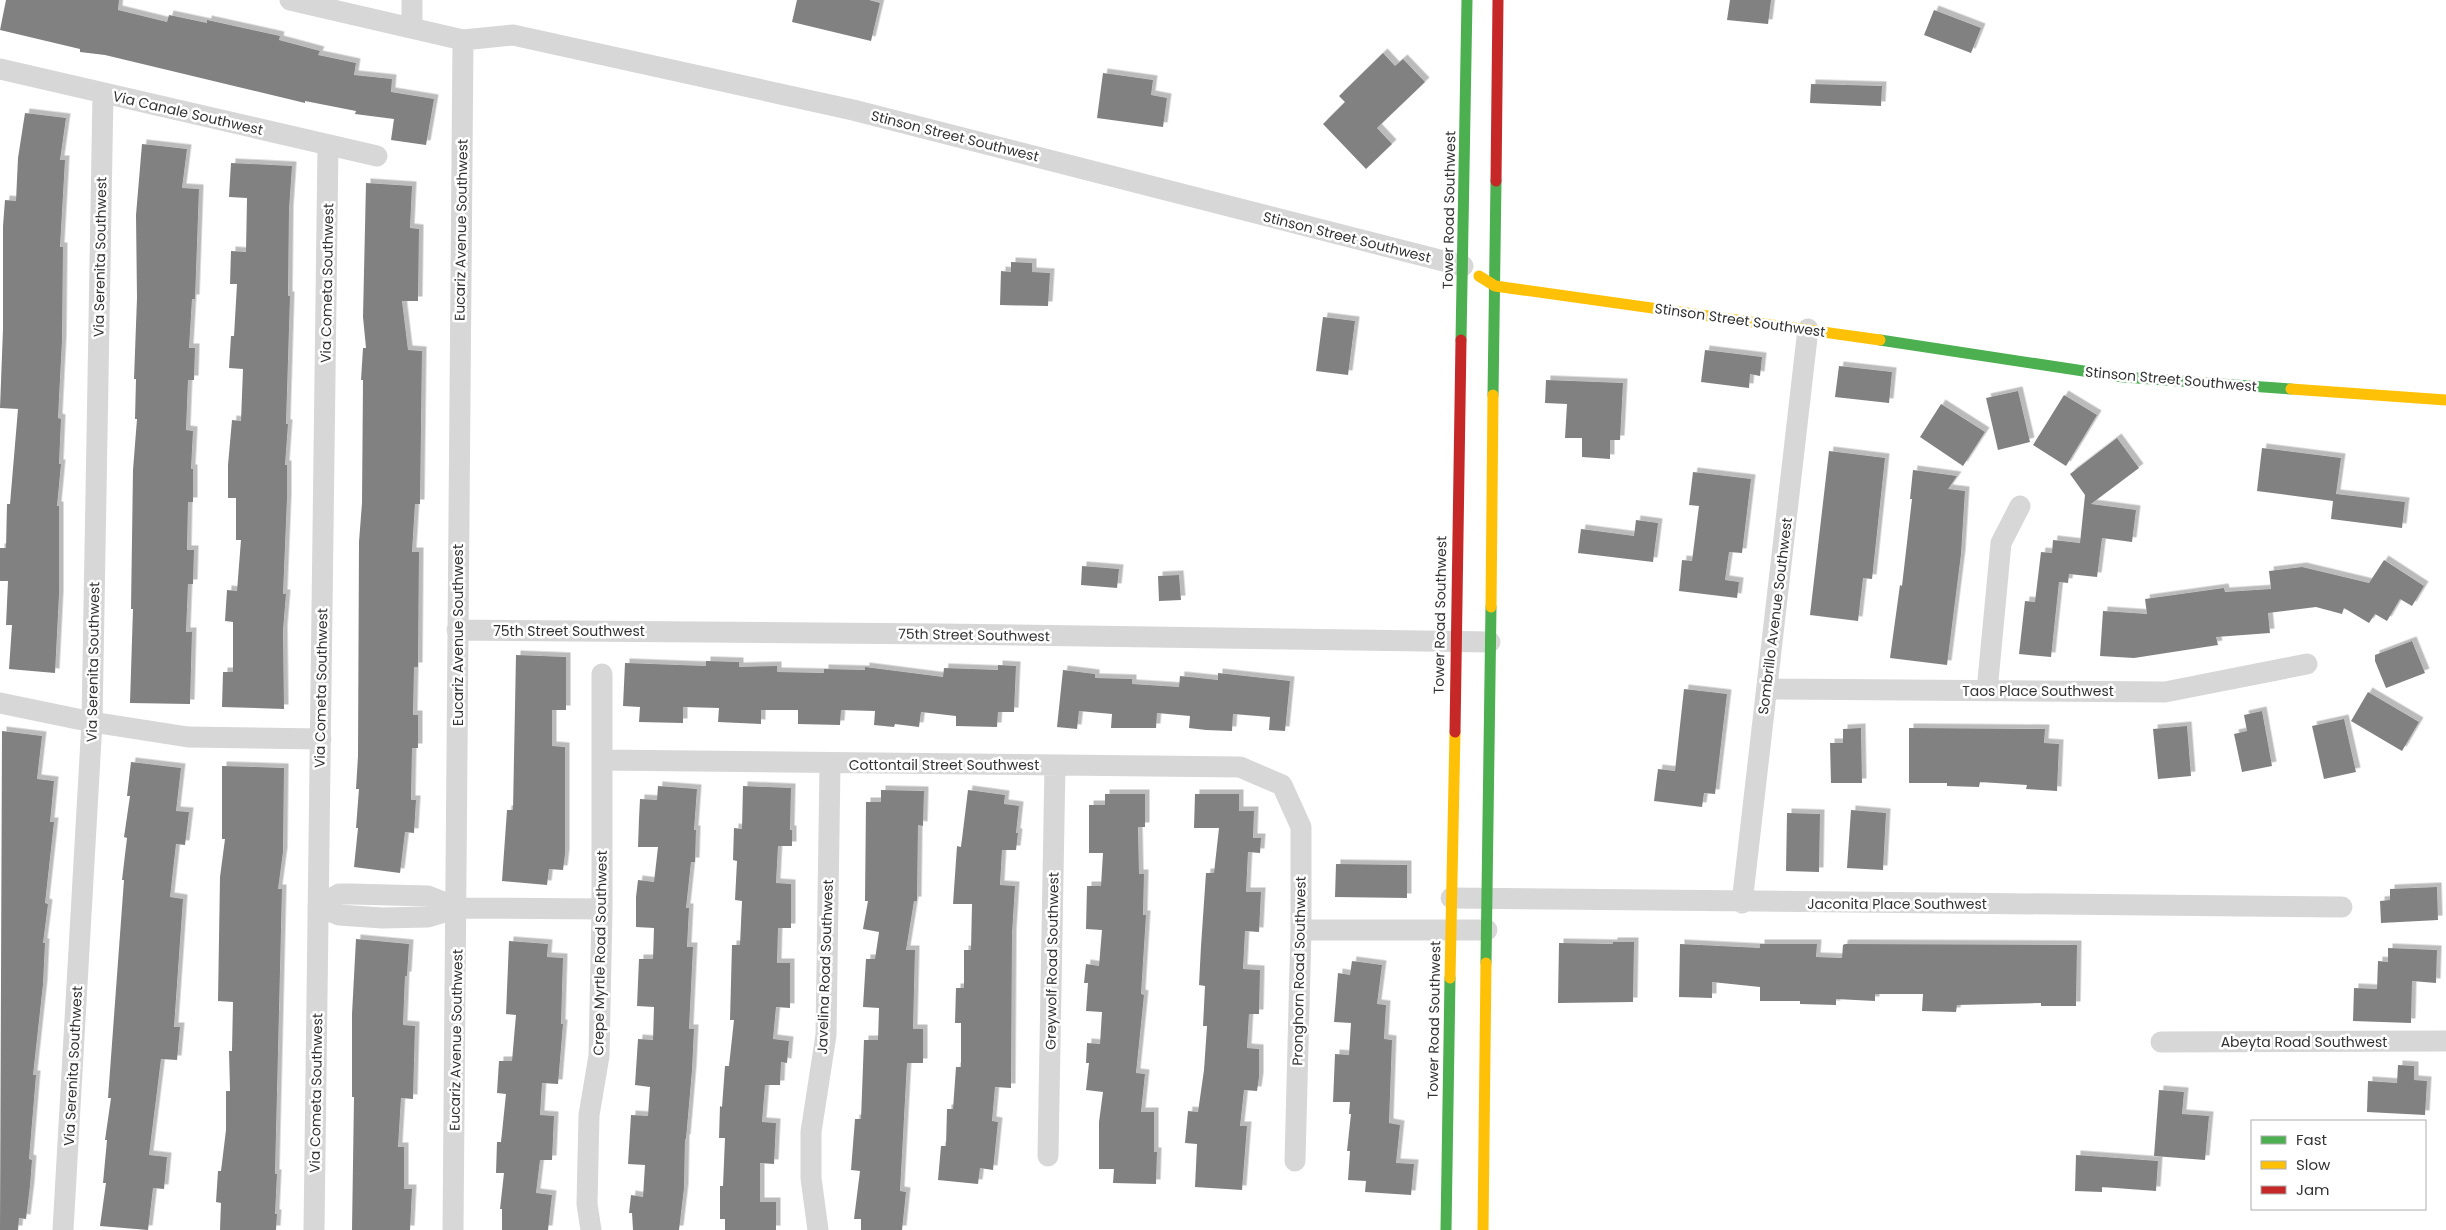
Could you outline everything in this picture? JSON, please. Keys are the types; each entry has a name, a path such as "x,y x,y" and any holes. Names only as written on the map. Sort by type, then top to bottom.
{"street":[{"name":"Stinson Street Southwest","path":"290,0 463,40 513,35 854,110 1463,266 1495,286 1808,329 2123,377 2446,400"},
{"path":"412,0 412,28"},
{"name":"Tower Road Southwest","path":"1446,1230 1467,0"},
{"path":"1483,1230 1498,0"},
{"name":"Eucariz Avenue Southwest","path":"454,1230 458,908 457,630 463,40"},
{"name":"Via Canale Southwest","path":"0,69 377,156"},
{"name":"Via Serenita Southwest","path":"63,1230 92,722 102,93"},
{"name":"Via Cometa Southwest","path":"314,1230 328,145"},
{"name":"Sombrillo Avenue Southwest","path":"1742,902 1808,329"},
{"path":"2446,389 2446,410"},
{"path":"1987,691 2001,543 2020,506"},
{"name":"75th Street Southwest","path":"457,630 1490,642"},
{"name":"Taos Place Southwest","path":"1767,689 2165,692 2307,664"},
{"name":"Crepe Myrtle Road Southwest","path":"591,1230 587,1204 589,1115 598,1056 602,908 602,674"},
{"path":"0,703 92,722 188,737 321,739"},
{"name":"Cottontail Street Southwest","path":"602,760 1240,767 1282,785"},
{"name":"Javelina Road Southwest","path":"818,1230 811,1178 811,1132 826,1035 830,764"},
{"name":"Greywolf Road Southwest","path":"1048,1156 1055,765"},
{"name":"Pronghorn Road Southwest","path":"1282,785 1301,827 1301,930 1295,1161"},
{"path":"318,906 339,894 351,894 428,896 458,908 602,908"},
{"name":"Jaconita Place Southwest","path":"1451,898 2342,907"},
{"path":"1301,930 1487,930"},
{"name":"Abeyta Road Southwest","path":"2161,1042 2446,1042"}],"building":[{"path":"6,0 119,0 118,10 167,22 169,15 207,23 207,20 280,36 279,40 320,51 318,55 356,63 354,75 392,79 391,92 434,99 426,145 391,140 394,119 355,114 356,111 305,101 305,103 105,55 80,52 80,49 0,30"},
{"path":"797,0 869,0 880,3 871,41 792,22"},
{"path":"1730,0 1771,0 1768,24 1727,20"},
{"path":"1934,10 1981,28 1971,53 1924,35"},
{"path":"1383,53 1395,66 1403,59 1425,82 1377,128 1392,144 1366,169 1323,124 1345,102 1339,96"},
{"path":"1103,73 1153,80 1151,95 1167,98 1163,127 1097,118"},
{"path":"1811,84 1882,86 1881,106 1810,103"},
{"path":"25,113 66,118 60,160 65,160 60,247 63,247 62,340 58,418 61,419 59,464 61,464 57,506 59,506 59,595 55,673 9,669 12,625 6,625 8,581 0,581 0,548 6,548 7,504 10,504 18,409 0,408 3,329 3,226 5,200 16,201 18,158"},
{"path":"142,144 187,149 182,188 199,189 195,299 192,299 189,348 195,348 194,380 188,380 186,430 193,431 191,469 193,469 193,502 188,502 187,550 194,550 193,584 188,584 186,632 192,632 190,704 130,703 133,609 131,609 133,470 137,419 135,419 136,379 134,379 137,298 136,215"},
{"path":"231,163 292,166 289,210 288,296 290,296 286,424 288,424 285,465 287,465 287,498 283,594 286,594 283,630 284,709 222,707 223,672 233,672 233,622 225,621 227,590 237,591 241,540 236,540 236,498 228,498 228,465 232,420 241,421 243,369 229,368 231,336 234,336 237,284 230,284 231,251 246,252 247,198 229,197"},
{"path":"366,183 412,186 410,228 419,229 418,301 402,301 408,350 422,351 420,504 415,504 412,552 419,552 418,667 414,667 413,715 418,715 418,748 412,748 411,800 416,800 414,833 405,832 400,873 354,867 359,789 356,789 358,756 359,542 362,503 363,380 361,380 363,348 366,348 363,317"},
{"path":"1011,262 1032,263 1032,272 1050,273 1048,306 1000,305 1001,271 1011,272"},
{"path":"1323,317 1355,321 1348,375 1316,371"},
{"path":"1705,350 1762,357 1760,376 1750,374 1749,388 1701,382"},
{"path":"1839,366 1892,372 1889,403 1835,397"},
{"path":"1546,380 1623,383 1620,440 1610,440 1610,459 1582,457 1582,438 1565,438 1567,404 1545,403"},
{"path":"2018,391 2030,442 1998,450 1986,398"},
{"path":"2064,395 2097,415 2066,466 2033,445"},
{"path":"1941,404 1985,432 1963,466 1920,437"},
{"path":"2117,438 2139,468 2091,504 2136,510 2132,542 2102,538 2097,577 2069,574 2068,583 2059,582 2051,657 2019,654 2025,601 2035,602 2041,552 2052,553 2053,540 2080,543 2085,495 2070,474"},
{"path":"2262,448 2341,458 2336,494 2405,502 2402,528 2331,519 2333,501 2257,491"},
{"path":"1829,451 1885,458 1872,579 1863,578 1858,621 1810,615"},
{"path":"1913,470 1957,476 1948,489 1965,491 1961,554 1947,665 1890,658 1900,585 1902,586 1912,499 1910,499"},
{"path":"1693,472 1751,479 1742,553 1729,552 1725,580 1739,582 1737,598 1679,591 1682,560 1692,561 1699,506 1689,505"},
{"path":"1636,520 1658,523 1653,562 1578,553 1581,529 1634,536"},
{"path":"2384,560 2424,586 2412,606 2400,599 2387,621 2375,614 2369,623 2344,608 2342,614 2316,607 2268,613 2270,633 2216,637 2218,645 2134,658 2100,656 2103,611 2147,614 2145,599 2224,588 2225,592 2271,589 2269,571 2302,567 2369,583"},
{"path":"1082,566 1119,569 1117,588 1081,585"},
{"path":"1179,575 1181,600 1159,601 1158,576"},
{"path":"2412,641 2425,673 2386,688 2375,661 2375,655"},
{"path":"516,655 566,657 566,710 552,710 552,746 565,747 565,854 563,870 549,869 547,885 502,881 507,810 513,810"},
{"path":"706,661 739,662 739,667 777,666 777,672 824,673 824,669 865,670 865,667 943,677 944,668 998,670 998,665 1016,666 1014,712 998,712 997,727 956,726 956,716 921,712 919,727 895,724 894,727 874,725 875,711 841,710 840,725 798,724 798,710 761,710 761,724 718,722 719,708 683,707 683,723 639,722 640,707 623,706 625,663 706,666"},
{"path":"1063,670 1095,674 1095,678 1132,679 1132,684 1179,687 1180,676 1218,680 1218,673 1290,681 1285,731 1269,730 1270,717 1233,714 1232,731 1189,728 1190,716 1157,713 1156,728 1111,728 1112,714 1079,711 1077,729 1057,727"},
{"path":"1684,689 1727,694 1715,794 1704,793 1702,807 1654,801 1658,769 1675,771"},
{"path":"2368,692 2419,722 2402,751 2351,721"},
{"path":"2262,711 2272,766 2242,772 2234,734 2247,731 2244,715"},
{"path":"2344,719 2356,772 2324,779 2312,726"},
{"path":"2187,726 2191,776 2158,779 2153,729"},
{"path":"1861,728 1862,783 1831,783 1830,743 1843,743 1843,729"},
{"path":"1909,728 2045,729 2044,743 2059,744 2057,791 2026,789 2027,785 1980,782 1979,787 1947,786 1947,783 1909,783"},
{"path":"2,731 42,736 37,779 54,781 50,822 54,822 45,903 48,904 43,943 45,943 43,984 33,1075 36,1075 29,1159 32,1160 30,1186 26,1219 19,1218 18,1230 0,1230"},
{"path":"131,762 181,768 176,811 189,812 185,845 176,844 170,897 183,899 174,1027 180,1027 177,1060 161,1059 149,1155 167,1157 164,1189 153,1188 148,1230 100,1226 106,1183 103,1183 107,1140 105,1140 111,1098 108,1098 124,880 122,880 127,838 124,837 130,796 127,796"},
{"path":"222,766 284,768 283,852 278,889 282,889 275,1174 277,1174 276,1230 220,1230 221,1203 216,1202 218,1171 221,1171 226,1130 226,1091 230,1091 229,1051 232,1051 233,1002 218,1001 220,877 225,839 222,839"},
{"path":"658,786 697,789 694,830 696,830 695,862 691,862 686,908 689,908 687,947 693,947 689,1029 694,1029 692,1070 685,1139 684,1188 679,1230 633,1230 632,1213 629,1213 631,1195 643,1197 645,1165 628,1164 631,1115 648,1116 650,1087 635,1085 638,1039 653,1040 654,1007 637,1006 639,959 653,959 654,928 636,927 636,897 638,880 654,882 658,847 638,847 640,799 657,800"},
{"path":"743,786 791,788 790,830 792,830 792,846 778,846 776,883 791,884 791,928 778,928 777,963 790,963 790,1008 776,1007 773,1039 789,1041 787,1063 781,1062 780,1085 765,1085 762,1122 776,1123 774,1164 760,1163 760,1202 776,1202 776,1230 725,1230 725,1219 720,1219 720,1186 723,1186 725,1138 719,1138 720,1106 722,1107 725,1066 729,1066 734,1020 730,1020 732,945 740,945 742,901 735,900 737,861 733,860 734,828 742,829"},
{"path":"881,790 924,791 923,826 918,825 917,901 914,901 906,950 915,950 913,1029 923,1029 923,1063 907,1063 900,1191 906,1192 902,1230 861,1230 861,1219 854,1219 860,1171 851,1170 855,1119 861,1119 864,1040 878,1040 879,1008 863,1007 866,959 875,959 879,932 863,929 868,901 865,901 866,802 881,802"},
{"path":"968,790 1005,795 1004,804 1019,806 1016,850 1002,850 1000,885 1015,886 1012,934 1011,1088 995,1087 992,1121 998,1122 993,1170 980,1168 978,1184 938,1180 941,1146 946,1146 947,1109 953,1109 956,1067 961,1067 961,1023 955,1023 956,988 964,988 964,950 971,950 972,904 953,904 957,846 961,847"},
{"path":"1105,794 1145,794 1145,827 1138,827 1139,874 1144,874 1143,915 1146,915 1141,994 1144,995 1136,1073 1145,1074 1141,1112 1154,1112 1154,1152 1157,1152 1156,1184 1113,1183 1114,1169 1099,1169 1099,1122 1103,1092 1086,1090 1089,1063 1086,1063 1087,1043 1100,1044 1102,1012 1086,1011 1088,983 1084,983 1086,964 1099,966 1102,930 1086,929 1087,886 1101,886 1103,853 1089,853 1089,805 1105,805"},
{"path":"1195,794 1239,794 1239,811 1254,811 1253,838 1261,838 1260,853 1248,852 1246,892 1261,892 1259,932 1245,931 1243,969 1260,970 1259,1014 1249,1014 1247,1048 1259,1049 1259,1077 1257,1091 1244,1090 1240,1126 1247,1126 1242,1190 1195,1187 1197,1144 1185,1143 1188,1111 1198,1112 1204,1070 1207,1026 1203,1026 1205,986 1199,985 1201,946 1206,873 1214,873 1219,828 1194,828"},
{"path":"1851,810 1886,813 1883,870 1847,868"},
{"path":"1787,813 1820,814 1819,872 1786,871"},
{"path":"1336,864 1407,865 1407,898 1335,897"},
{"path":"2437,887 2438,920 2381,923 2380,901 2390,900 2390,889"},
{"path":"356,939 409,944 407,976 405,976 403,1025 415,1026 413,1099 401,1098 398,1147 404,1147 404,1189 412,1189 410,1230 352,1230 354,1097 352,1097 352,1014"},
{"path":"509,941 548,944 547,957 563,958 561,1024 563,1024 558,1084 542,1083 540,1115 554,1116 552,1160 540,1160 536,1193 552,1195 548,1230 502,1230 502,1209 500,1209 504,1173 496,1173 497,1142 501,1142 506,1094 497,1093 499,1061 512,1061 516,1015 506,1014"},
{"path":"1613,942 1634,942 1633,1002 1558,1003 1559,943 1613,944"},
{"path":"1680,944 1760,948 1760,944 1817,944 1816,957 1842,958 1843,945 1845,944 2077,945 2076,1006 2041,1006 2041,1003 1957,1005 1956,1012 1922,1011 1923,994 1875,994 1875,1001 1836,999 1836,1005 1800,1004 1800,1001 1760,1001 1760,987 1712,982 1712,998 1679,997"},
{"path":"2388,948 2437,950 2436,983 2412,981 2411,1023 2353,1021 2354,988 2377,989 2378,961 2388,962"},
{"path":"1352,961 1382,965 1377,1004 1386,1005 1384,1039 1392,1040 1389,1123 1400,1125 1396,1163 1414,1164 1411,1195 1365,1192 1366,1181 1348,1180 1350,1151 1347,1151 1351,1114 1349,1114 1350,1102 1333,1102 1335,1054 1349,1055 1351,1023 1334,1022 1338,973 1350,975"},
{"path":"2398,1065 2414,1066 2414,1080 2427,1081 2425,1115 2367,1112 2368,1081 2397,1083"},
{"path":"2159,1090 2184,1092 2182,1114 2209,1116 2205,1160 2154,1156"},
{"path":"2076,1155 2158,1161 2156,1191 2102,1187 2102,1192 2075,1191"}],"traffic: fast":[{"path":"1461,340 1467,0"},
{"path":"1493,395 1496,181"},
{"path":"1880,340 2123,377 2291,389"},
{"path":"1486,963 1491,607"},
{"path":"1446,1230 1450,978"}],"traffic: slow":[{"path":"1479,276 1495,286 1880,340"},
{"path":"2291,389 2446,400"},
{"path":"1491,607 1493,395"},
{"path":"1450,978 1455,732"},
{"path":"1483,1230 1486,963"}],"traffic: jam":[{"path":"1496,181 1498,0"},
{"path":"1455,732 1461,340"}]}
